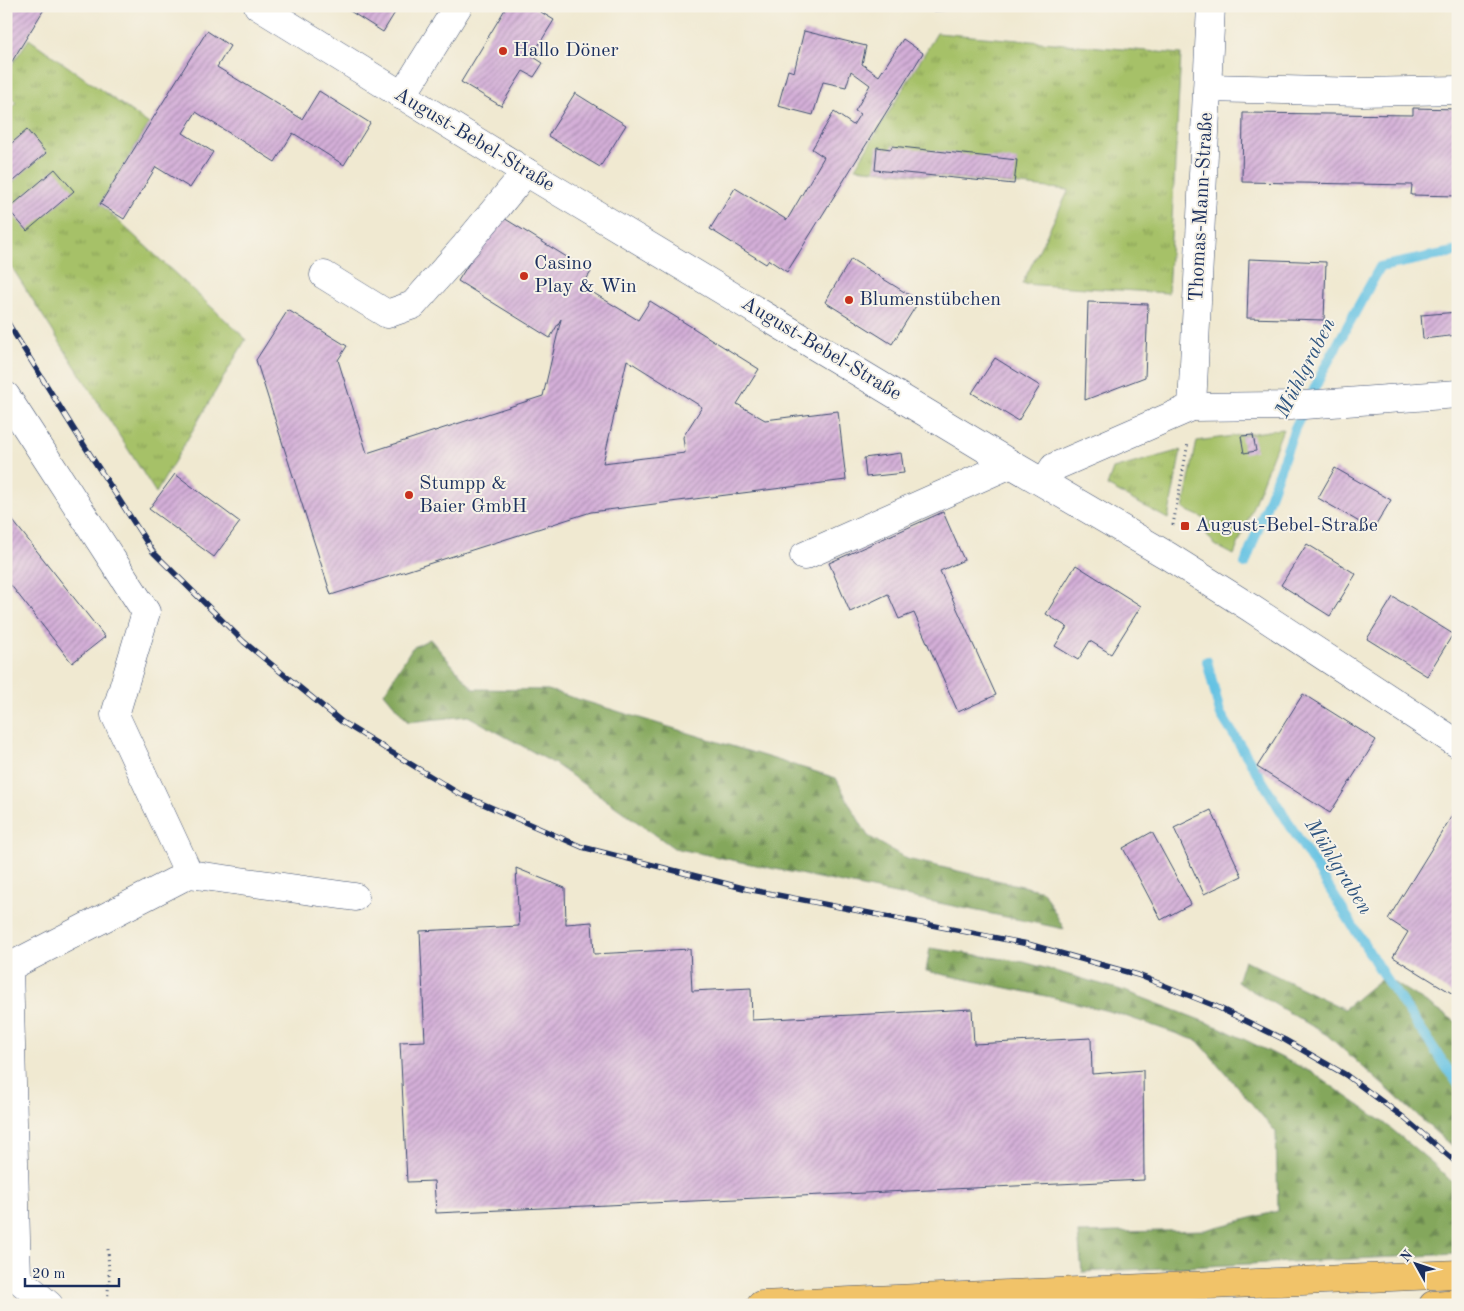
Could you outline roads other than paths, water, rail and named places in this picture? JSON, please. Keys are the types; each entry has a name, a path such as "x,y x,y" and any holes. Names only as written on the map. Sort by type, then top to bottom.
{"main road":[{"path":"761,1305 1458,1274"},
{"path":"1433,1305 1458,1303"}],"street":[{"name":"August-Bebel-Straße","path":"258,6 526,172 1011,464 1168,556 1458,744"},
{"path":"402,96 458,6"},
{"name":"Thomas-Mann-Straße","path":"1192,407 1211,6"},
{"path":"1208,88 1362,92 1458,90"},
{"path":"324,275 387,314 414,305 526,172"},
{"path":"1044,483 1054,468 1192,407 1290,406 1458,394"},
{"path":"6,396 146,612 115,715 189,874"},
{"path":"804,556 1011,464"},
{"path":"49,1305 12,1283 8,967 189,874 355,896"}],"waterway":[{"name":"Mühlgraben","path":"1245,564 1295,428 1325,367 1380,267 1458,251"},
{"name":"Mühlgraben","path":"1207,661 1220,713 1384,976 1458,1084"}],"railway":[{"path":"6,320 153,552 244,642 342,722 458,793 582,847 747,889 1028,944 1138,975 1213,1005 1285,1040 1346,1075 1403,1117 1458,1164"}],"place":[{"name":"Hallo Döner","path":"503,51"},
{"name":"Casino Play & Win","path":"524,276"},
{"name":"Blumenstübchen","path":"849,300"},
{"name":"Stumpp & Baier GmbH","path":"409,495"},
{"name":"August-Bebel-Straße","path":"1185,526"}]}
